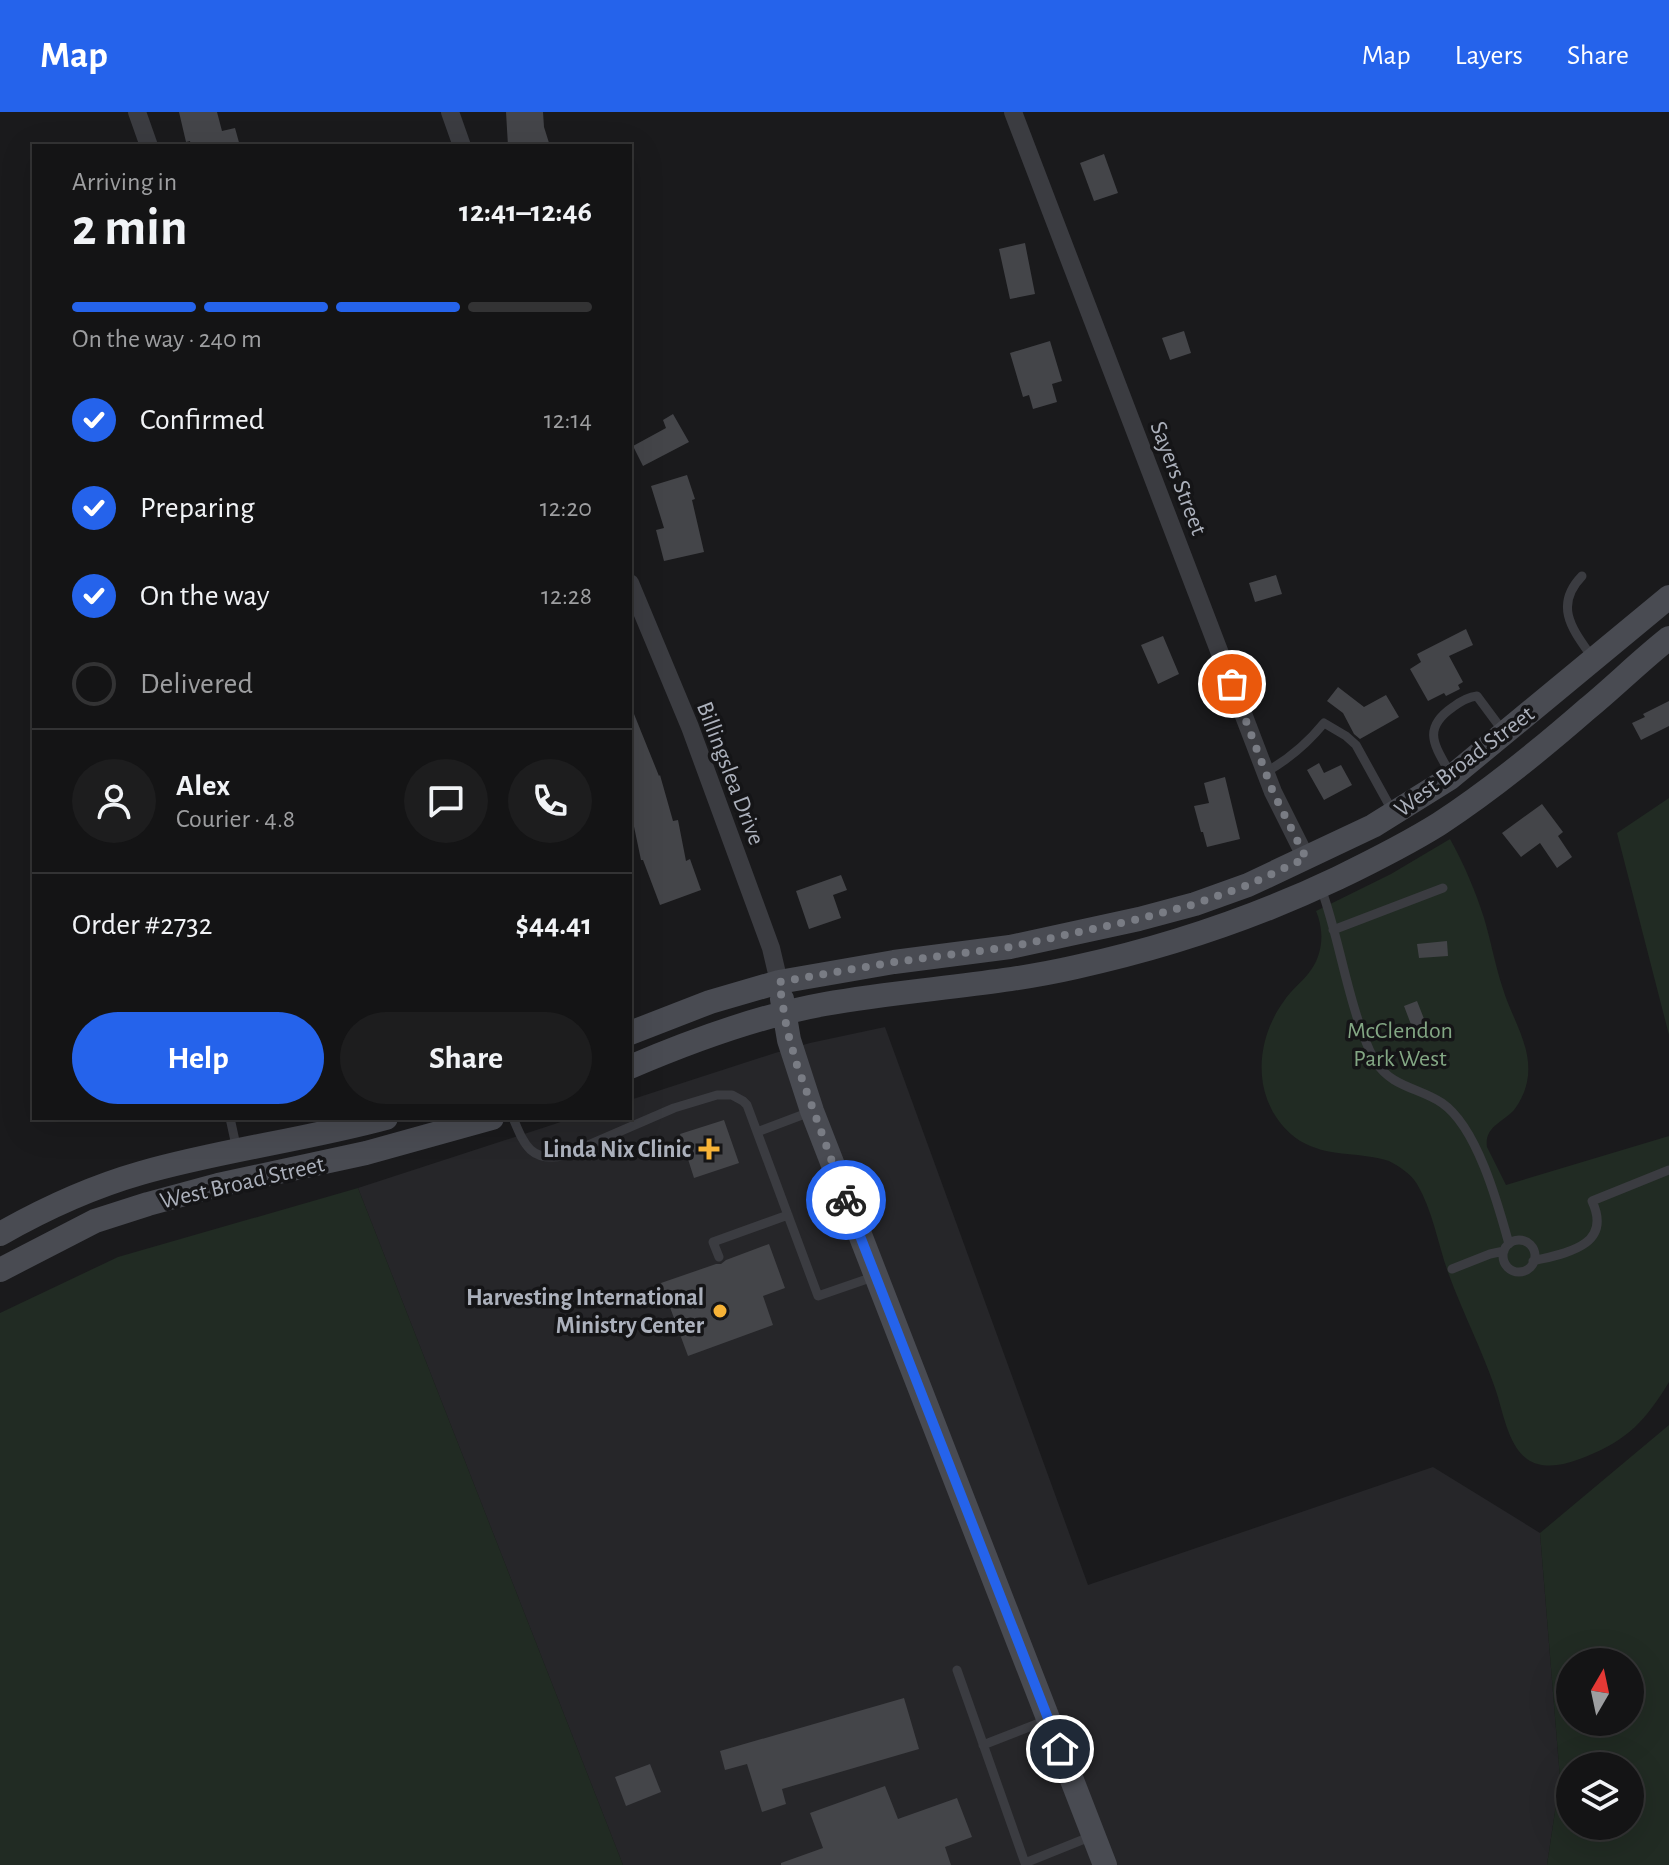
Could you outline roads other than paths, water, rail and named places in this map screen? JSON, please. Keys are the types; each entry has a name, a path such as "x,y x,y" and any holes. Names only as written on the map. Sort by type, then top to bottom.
{"main road":[{"name":"West Broad Street","path":"632,1032 710,1002 779,982 894,962 1010,947 1139,919 1248,885 1394,814 1452,776 1669,597"},
{"name":"West Broad Street","path":"632,1066 711,1034 785,1013 889,994 1010,980 1073,968 1146,951 1260,913 1381,857 1440,823 1506,776 1669,638"},
{"path":"1306,858 1320,886"},
{"path":"779,982 789,1040 812,1111 1105,1865"},
{"name":"West Broad Street","path":"5,1231 60,1203 137,1174 323,1125 368,1120"},
{"name":"West Broad Street","path":"10,1265 95,1221 181,1194 366,1153 485,1120"}],"street":[{"path":"137,112 148,144"},
{"path":"450,112 461,144"},
{"name":"Sayers Street","path":"1013,112 1280,808 1306,858"},
{"name":"Billingslea Drive","path":"632,588 690,727 771,948 779,982"}],"lane":[{"path":"1582,576 1572,588 1567,612 1572,629 1594,660"},
{"path":"1452,776 1435,746 1433,735 1436,724 1449,710 1468,697 1477,696 1505,734"},
{"path":"1266,772 1293,756 1324,723 1356,745 1394,814"},
{"path":"1320,886 1351,997 1374,1059 1395,1081 1444,1104 1459,1119 1473,1144 1502,1218 1506,1248 1503,1261 1511,1270 1523,1272 1533,1261 1534,1252 1526,1243 1514,1241 1506,1248 1452,1269"},
{"path":"1333,930 1443,888"},
{"path":"514,1120 525,1146 531,1152 547,1157 563,1156 674,1108 724,1094 738,1097 747,1105 818,1296 875,1277"},
{"path":"757,1132 812,1111"},
{"path":"230,1120 237,1150"},
{"path":"1533,1261 1575,1249 1593,1238 1598,1218 1592,1201 1669,1170"},
{"path":"719,1257 713,1242 788,1215"},
{"path":"957,1670 1025,1863 1094,1835"},
{"path":"983,1745 1049,1720"}],"place":[{"name":"Linda Nix Clinic","path":"709,1149"},
{"name":"Harvesting International Ministry Center","path":"720,1311"}],"park label":[{"name":"McClendon Park West","path":"1400,1044"}]}
